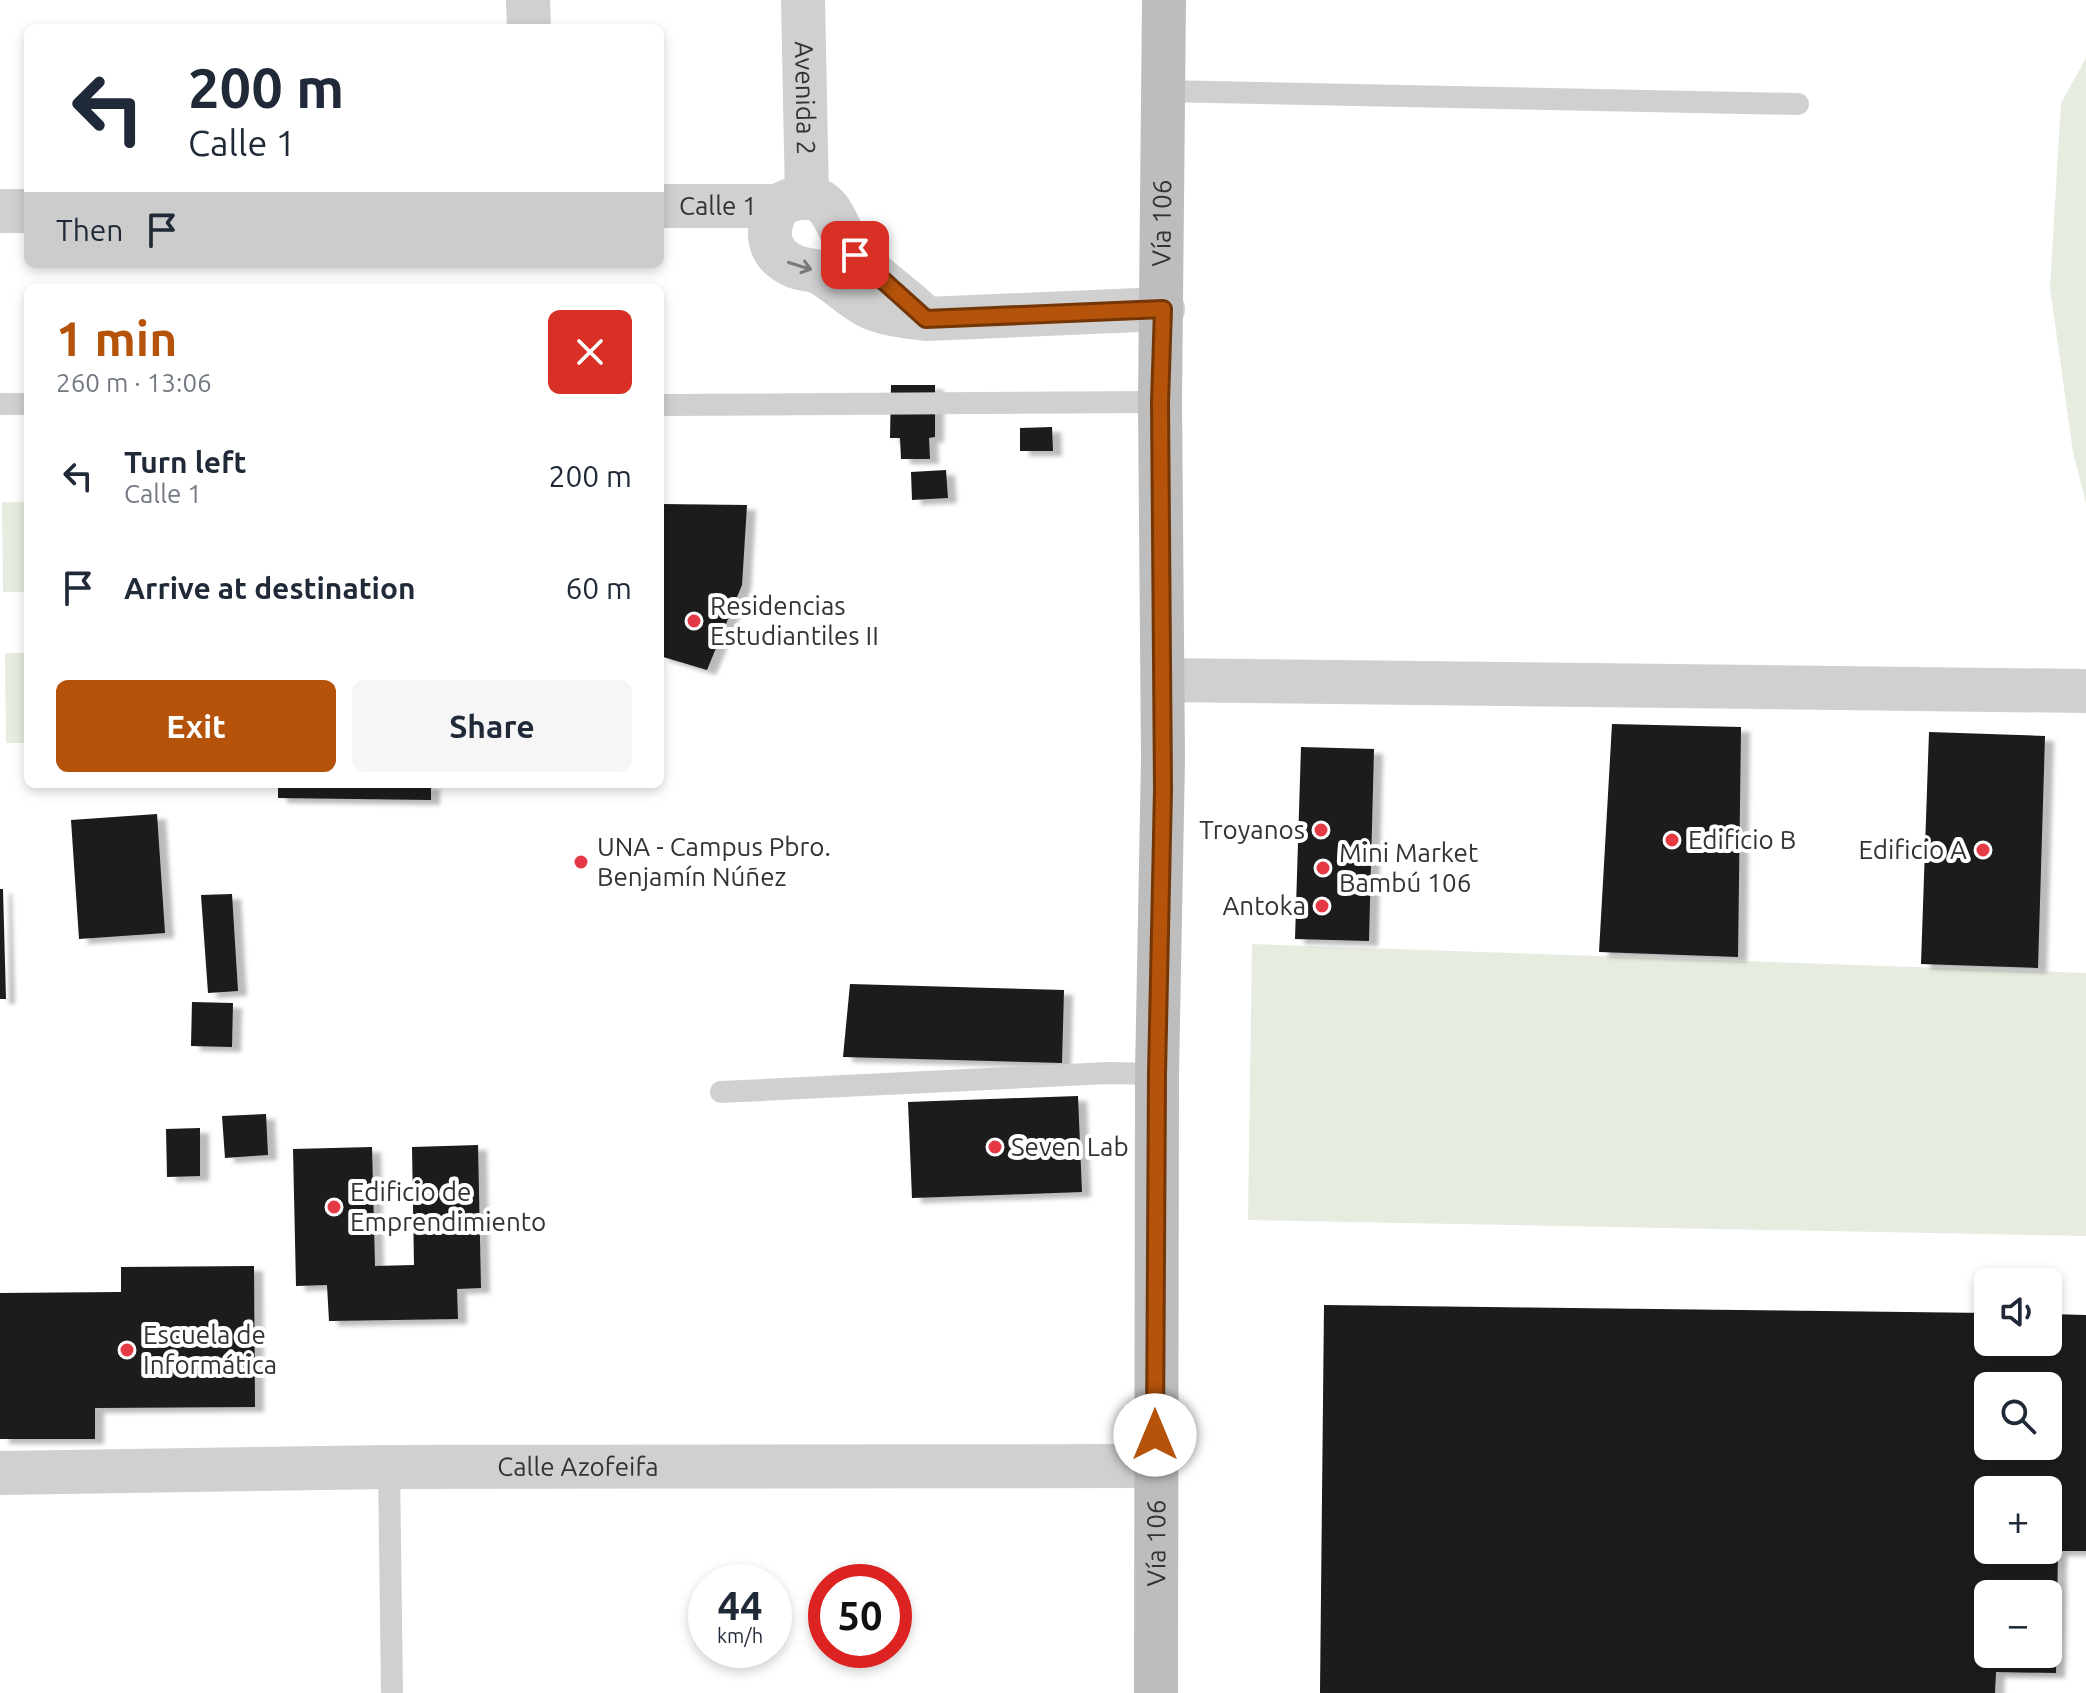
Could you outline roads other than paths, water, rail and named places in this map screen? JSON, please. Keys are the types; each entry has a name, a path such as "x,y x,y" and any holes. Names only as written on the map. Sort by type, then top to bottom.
{"main road":[{"name":"Vía 106","path":"1156,1693 1164,0"}],"street":[{"path":"528,0 529,24"},
{"name":"Avenida 2","path":"792,202 803,0"},
{"path":"792,202 823,202 834,216 841,237 855,255 926,319"},
{"name":"Calle 1","path":"664,206 792,202"},
{"name":"Calle 1","path":"792,202 769,222 769,239 774,250 786,262 817,271 868,306 896,315 926,319 1163,309"},
{"path":"0,211 24,211"},
{"path":"1163,680 2086,691"},
{"name":"Calle Azofeifa","path":"0,1473 389,1467 1155,1466"}],"lane":[{"path":"1164,91 1798,104"},
{"path":"664,405 1160,402"},
{"path":"0,404 24,404"},
{"path":"721,1092 1109,1073 1157,1074"},
{"path":"389,1467 392,1693"}],"place":[{"name":"Residencias Estudiantiles II","path":"694,621"},
{"name":"Troyanos","path":"1321,830"},
{"name":"Edificio B","path":"1672,840"},
{"name":"Edificio A","path":"1983,850"},
{"name":"UNA - Campus Pbro. Benjamín Núñez","path":"581,862"},
{"name":"Mini Market Bambú 106","path":"1323,868"},
{"name":"Antoka","path":"1322,906"},
{"name":"Seven Lab","path":"995,1147"},
{"name":"Edificio de Emprendimiento","path":"334,1207"},
{"name":"Escuela de Informática","path":"127,1350"}]}
